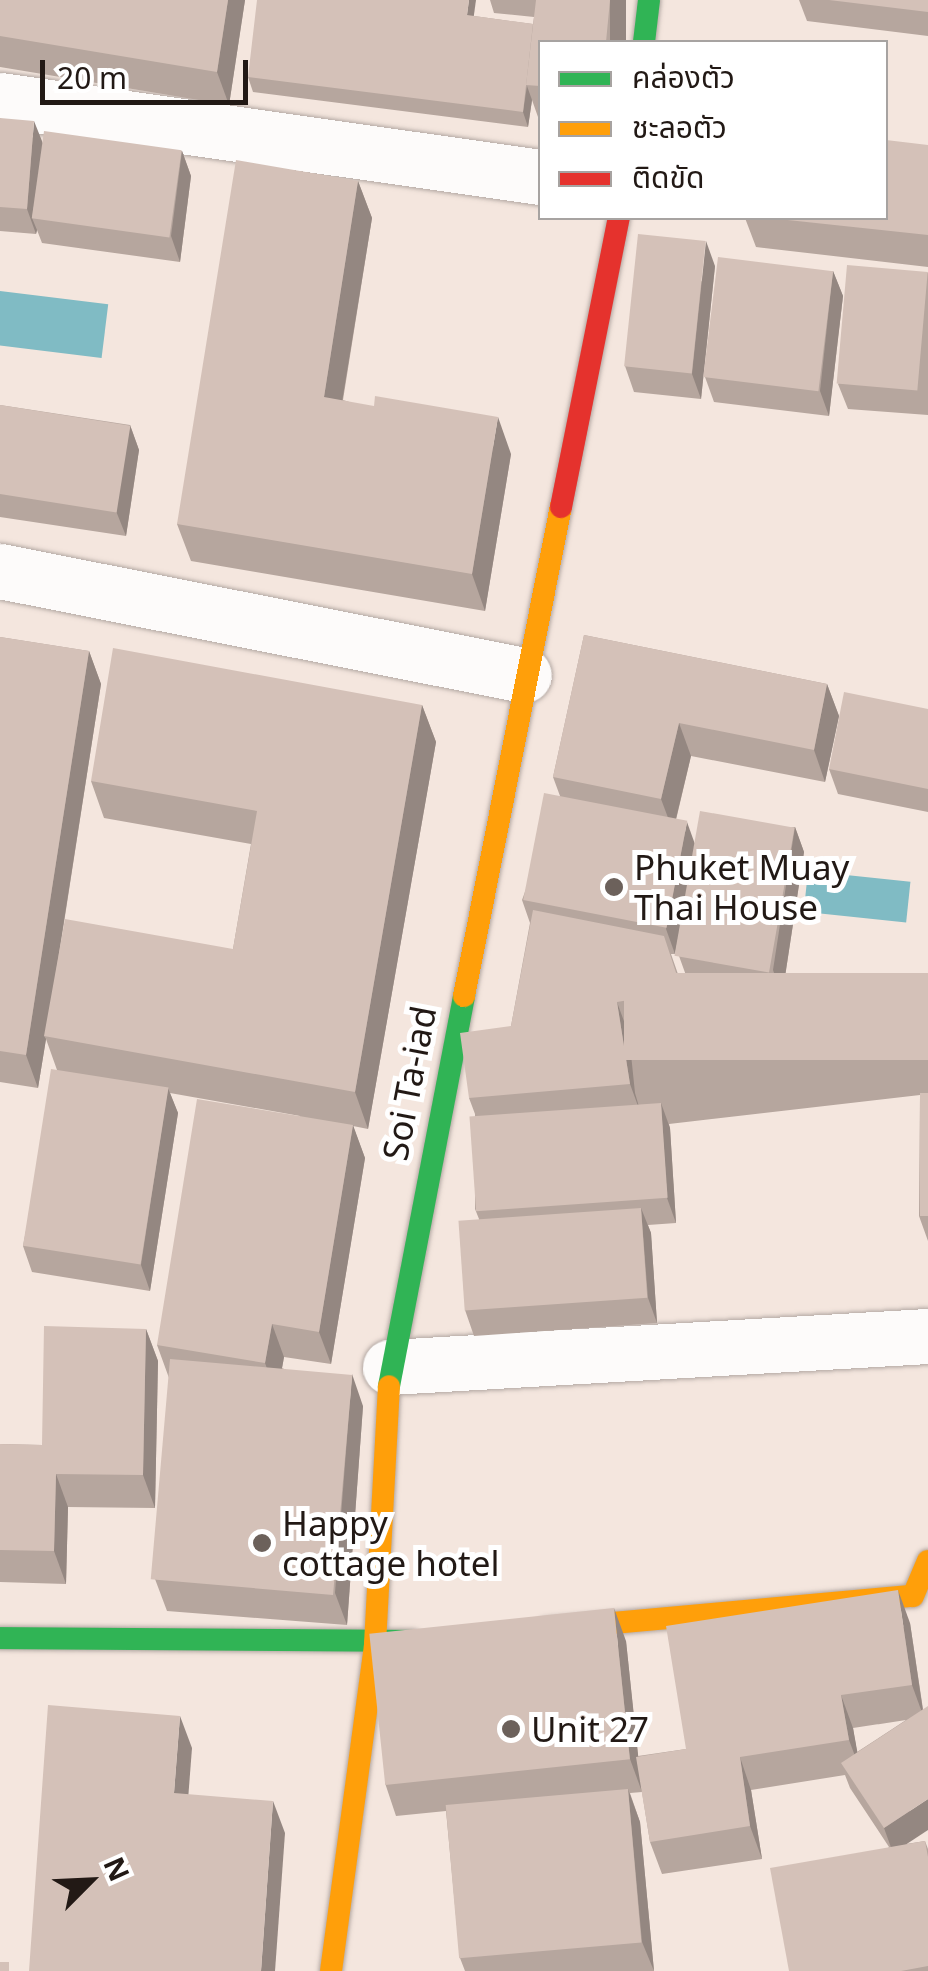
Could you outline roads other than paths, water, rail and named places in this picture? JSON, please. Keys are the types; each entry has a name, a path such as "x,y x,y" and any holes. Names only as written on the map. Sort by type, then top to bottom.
{"street":[{"path":"644,40 649,0"},
{"path":"0,100 538,177"},
{"name":"Soi Ta-iad","path":"332,1971 375,1644 390,1367 524,675 619,220"},
{"path":"0,571 524,675"},
{"path":"390,1367 928,1336"},
{"path":"514,1632 913,1596 928,1562"},
{"path":"0,1638 375,1644 435,1639"}],"water":[{"path":"0,291 108,304 102,358 0,345"},
{"path":"808,871 910,882 906,923 804,912"}],"place":[{"name":"Phuket Muay Thai House","path":"614,887"},
{"name":"Happy cottage hotel","path":"262,1543"},
{"name":"Unit 27","path":"511,1729"}]}
